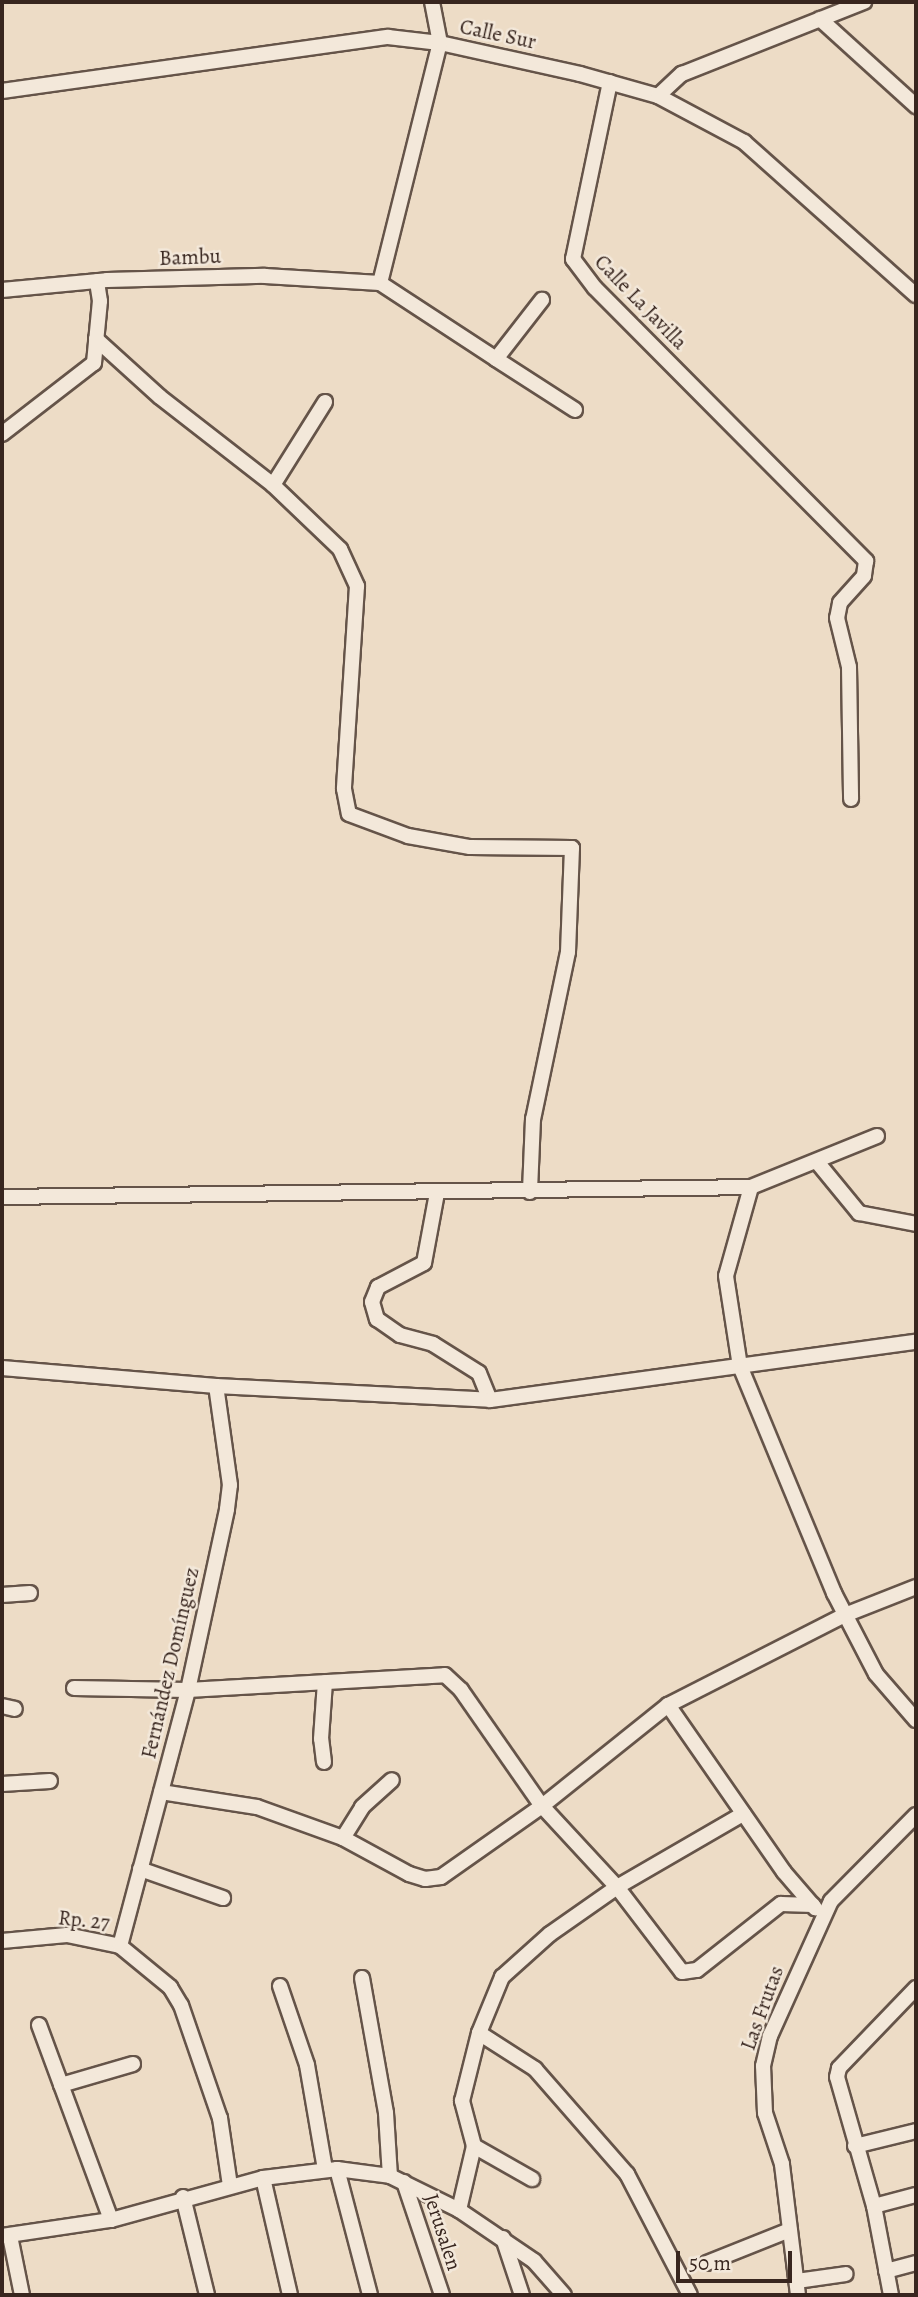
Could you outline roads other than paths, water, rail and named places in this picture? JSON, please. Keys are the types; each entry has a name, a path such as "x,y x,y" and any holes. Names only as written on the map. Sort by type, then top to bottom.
{"street":[{"path":"432,2 440,43 380,283 575,410"},
{"path":"658,96 682,74 864,2"},
{"path":"820,19 916,106"},
{"name":"Calle Sur","path":"2,91 388,37 440,43 610,82 658,96 744,142 916,295"},
{"name":"Calle La Javilla","path":"610,82 573,259 595,288 866,561 864,576 840,603 837,618 849,667 851,799"},
{"name":"Bambu","path":"2,290 97,281 265,276 380,283"},
{"path":"2,434 94,363 100,301 97,281"},
{"path":"496,359 542,300"},
{"path":"96,339 160,397 273,485 340,550 357,586 345,789 349,814 408,836 470,847 572,848 568,952 533,1119 530,1192"},
{"path":"273,485 325,401"},
{"path":"2,1197 751,1187 818,1163 877,1136"},
{"path":"818,1163 859,1213 916,1224"},
{"path":"751,1187 726,1276 740,1366 845,1615 876,1674 916,1720"},
{"path":"437,1193 424,1263 378,1287 372,1303 377,1320 400,1335 433,1344 479,1373 490,1400"},
{"path":"2,1368 216,1386 490,1400 916,1342"},
{"name":"Fernández Domínguez","path":"120,1946 188,1690 230,1485 216,1386"},
{"path":"161,1792 257,1807 343,1838 409,1874 425,1879 441,1877 542,1806 668,1705 845,1615 916,1587"},
{"path":"2,1595 30,1592"},
{"path":"74,1688 188,1690 445,1675 461,1690 542,1806 617,1887 682,1972 697,1970 781,1904 818,1910"},
{"path":"324,1762 321,1739 325,1682"},
{"path":"668,1705 743,1814 818,1910"},
{"path":"343,1838 362,1807 392,1780"},
{"path":"2,1784 50,1781"},
{"path":"459,2210 474,2146 462,2101 479,2033 502,1977 550,1934 617,1887 743,1814"},
{"name":"Las Frutas","path":"797,2288 782,2164 765,2113 763,2066 770,2036 818,1910 831,1901 916,1815"},
{"path":"140,1869 223,1898"},
{"name":"Rp. 27","path":"2,1941 67,1935 120,1946"},
{"path":"120,1946 170,1987 181,2005 220,2118 230,2186"},
{"path":"362,1978 386,2113 390,2176"},
{"path":"280,1986 307,2065 331,2169 370,2295"},
{"path":"891,2295 874,2206 838,2083 839,2068 916,1988"},
{"path":"38,2025 111,2220"},
{"path":"479,2033 535,2069 627,2174 690,2295"},
{"path":"61,2085 133,2064"},
{"path":"855,2146 916,2131"},
{"path":"474,2146 532,2179"},
{"path":"22,2295 6,2236 111,2220 183,2197 263,2178 331,2169 390,2176 459,2210 534,2261 564,2295"},
{"path":"263,2178 290,2295"},
{"name":"Jerusalen","path":"404,2182 442,2295"},
{"path":"874,2206 916,2195"},
{"path":"183,2197 207,2295"},
{"path":"706,2263 790,2230"},
{"path":"503,2238 522,2295"},
{"path":"886,2271 916,2263"},
{"path":"797,2288 846,2274"}]}
